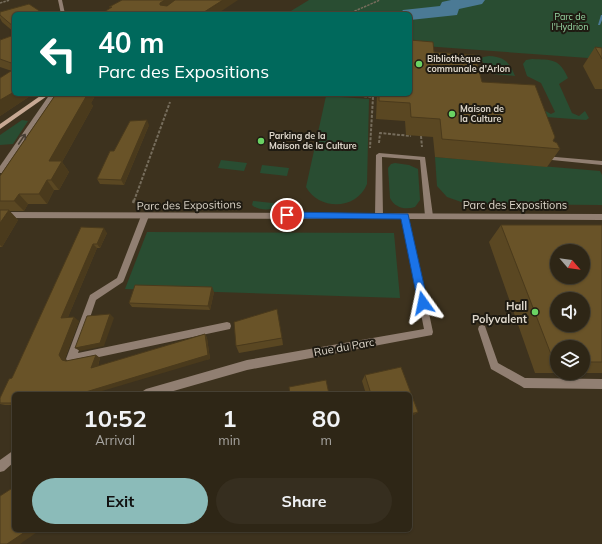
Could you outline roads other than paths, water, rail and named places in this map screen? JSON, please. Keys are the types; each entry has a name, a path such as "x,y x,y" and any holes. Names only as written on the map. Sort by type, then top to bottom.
{"main road":[{"path":"0,127 45,96"}],"street":[{"path":"60,0 63,12"},
{"path":"0,171 52,96"},
{"path":"379,216 379,155 423,158 428,216"},
{"path":"544,158 602,163"},
{"name":"Parc des Expositions","path":"0,215 602,217"},
{"path":"146,216 120,280 93,298 71,359 226,326"},
{"name":"Rue du Parc","path":"153,392 247,365 429,332 405,216"},
{"path":"482,329 494,366 524,383 602,384"},
{"path":"0,466 12,457"}],"waterway":[{"path":"412,14 450,11 449,6 476,0"},
{"path":"599,24 602,16"}],"place":[{"name":"Bibliothèque communale d'Arlon","path":"419,64"},
{"name":"Maison de la Culture","path":"452,114"},
{"name":"Parking de la Maison de la Culture","path":"261,141"},
{"name":"Hall Polyvalent","path":"535,312"}],"park label":[{"name":"Parc de l'Hydrion","path":"570,22"}]}
